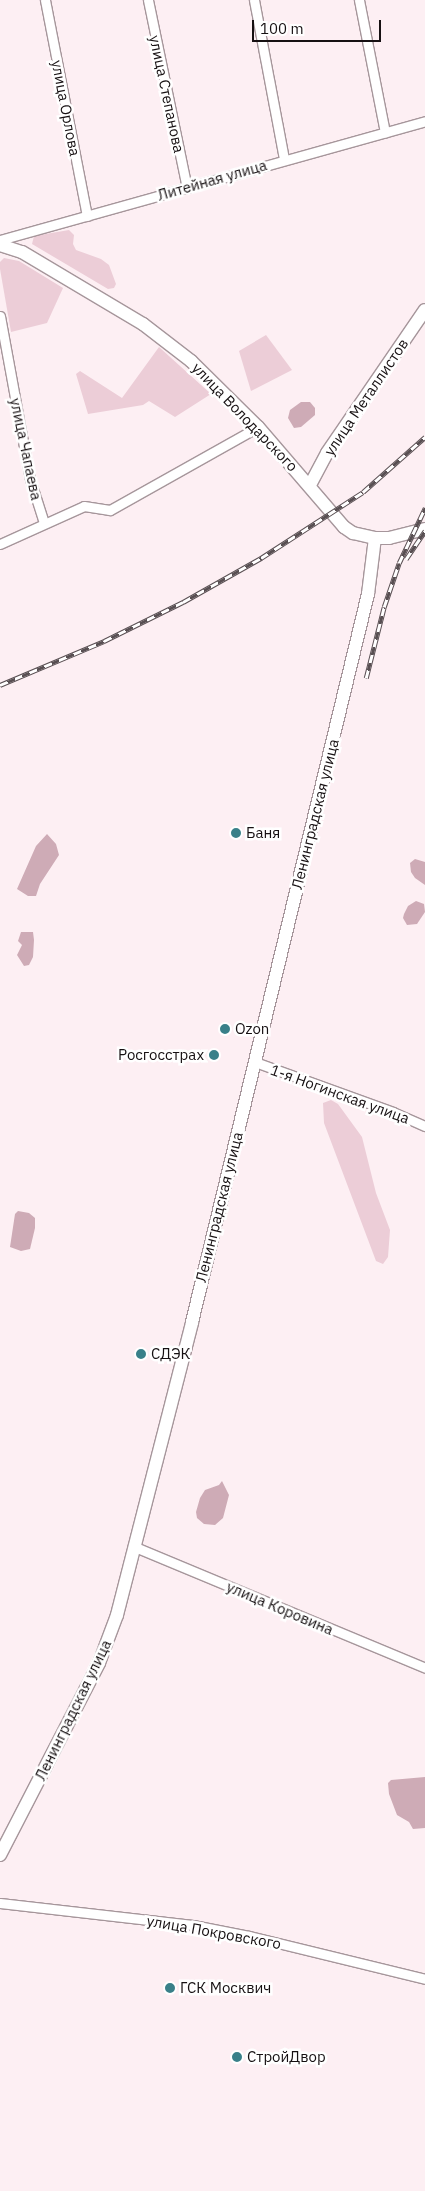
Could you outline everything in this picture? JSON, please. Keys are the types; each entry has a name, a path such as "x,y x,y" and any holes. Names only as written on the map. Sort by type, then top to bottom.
{"main road":[{"name":"улица Володарского","path":"0,245 22,252 143,324 211,378 258,426 344,527 361,536 375,538"},
{"name":"улица Металлистов","path":"310,485 327,453 425,310"},
{"path":"375,538 397,536 425,529"},
{"name":"Ленинградская улица","path":"0,1855 99,1663 117,1615 255,1062 368,594 375,538"}],"street":[{"name":"улица Орлова","path":"45,0 87,216"},
{"name":"улица Степанова","path":"148,0 187,188"},
{"path":"254,0 284,159"},
{"path":"358,0 385,132"},
{"name":"Литейная улица","path":"0,240 425,121"},
{"name":"улица Чапаева","path":"0,316 30,479 44,523"},
{"path":"0,544 84,506 110,510 258,426"},
{"name":"1-я Ногинская улица","path":"255,1062 393,1112 425,1126"},
{"name":"улица Коровина","path":"135,1547 425,1668"},
{"name":"улица Покровского","path":"0,1903 192,1925 249,1936 425,1978"}],"shaded area":[{"path":"69,230 74,235 73,244 76,250 101,259 109,265 116,284 114,288 108,289 32,244 34,236"},
{"path":"4,258 19,261 63,288 47,323 11,332 0,269 0,262"},
{"path":"266,335 292,370 251,391 239,351"},
{"path":"159,347 211,394 175,417 149,401 143,405 88,414 76,374 80,371 122,398"},
{"path":"301,402 310,402 315,408 315,415 301,427 294,428 288,418 290,410"},
{"path":"47,834 56,844 59,855 40,884 36,896 28,896 17,889 36,846"},
{"path":"415,859 425,862 425,885 415,878 411,872 410,863"},
{"path":"416,901 424,904 425,912 417,924 407,925 403,918 404,914 408,906"},
{"path":"21,932 33,932 34,940 33,957 29,965 24,966 17,955 22,945 18,941"},
{"path":"331,1100 338,1104 362,1137 376,1193 390,1230 388,1257 383,1264 376,1261 324,1123 323,1103"},
{"path":"18,1211 29,1213 35,1218 35,1228 30,1249 21,1251 10,1247 15,1214"},
{"path":"222,1481 229,1495 223,1518 215,1525 204,1524 197,1518 196,1512 200,1498 205,1490 219,1485"},
{"path":"425,1777 425,1828 413,1829 409,1822 397,1815 389,1794 388,1783 391,1780"}],"railway":[{"path":"0,685 104,641 183,602 261,558 363,492 425,437"},
{"path":"366,678 384,607 399,563 425,508"},
{"path":"406,559 425,531"}],"place":[{"name":"Баня","path":"236,833"},
{"name":"Ozon","path":"225,1029"},
{"name":"Росгосстрах","path":"214,1055"},
{"name":"СДЭК","path":"141,1354"},
{"name":"ГСК Москвич","path":"170,1988"},
{"name":"СтройДвор","path":"237,2057"}]}
